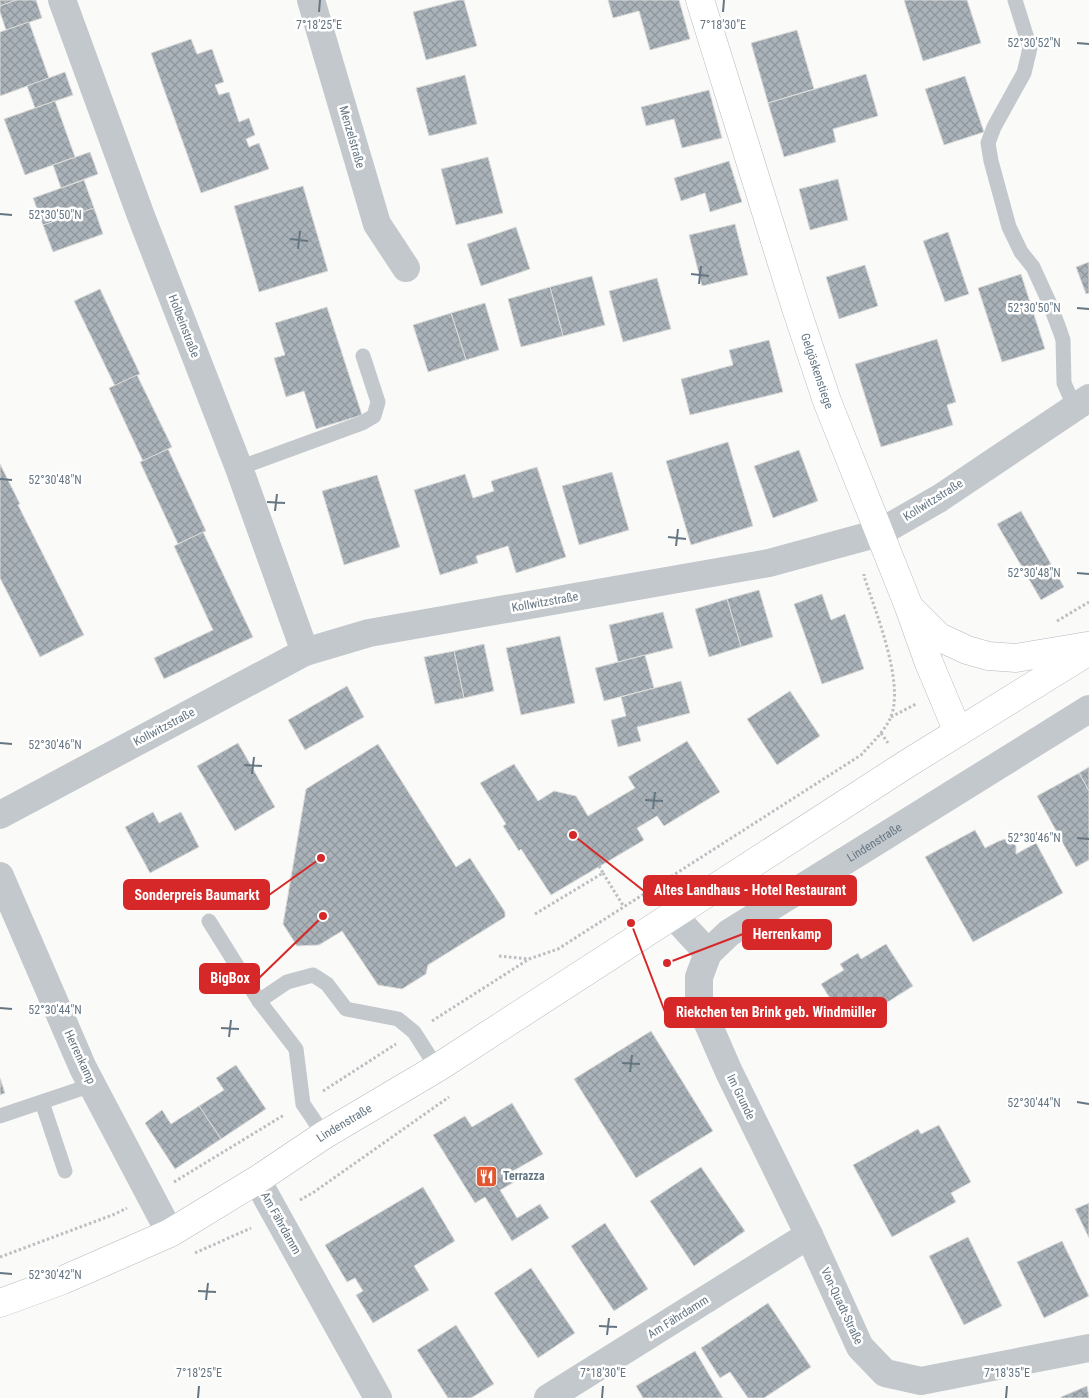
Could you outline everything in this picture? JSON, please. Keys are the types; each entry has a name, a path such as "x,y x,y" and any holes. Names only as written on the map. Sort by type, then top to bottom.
{"main road":[{"name":"Gelgöskenstiege","path":"700,0 795,305 827,401 909,607 929,663 958,732"},
{"path":"909,607 938,637 967,650 988,656 1016,658 1089,646"},
{"name":"Lindenstraße","path":"0,1303 63,1280 170,1233 257,1180 324,1135 437,1068 958,732 1089,651"}],"street":[{"name":"Holbeinstraße","path":"62,0 141,216 239,468 305,652"},
{"name":"Menzelstraße","path":"312,0 378,224 406,268"},
{"name":"Kollwitzstraße","path":"0,815 305,652 369,633 769,563 879,533 940,498 1082,403"},
{"name":"Lindenstraße","path":"708,953 729,933 1089,709"},
{"name":"Herrenkamp","path":"0,876 92,1085 170,1233"},
{"path":"673,915 708,953"},
{"name":"Im Grunde","path":"708,953 699,977 699,1003 728,1072 809,1235"},
{"name":"Am Fährdamm","path":"257,1180 378,1398"},
{"name":"Von-Quadt-Straße","path":"809,1235 860,1347 885,1373 921,1381 1089,1348"},
{"name":"Am Fährdamm","path":"548,1398 809,1235"}],"lane":[{"path":"1015,0 1030,48 1024,73 994,126 988,143 1009,227 1021,252 1033,267 1060,331 1063,349 1064,384 1082,403"},
{"path":"239,468 362,423 374,416 378,402 363,356"},
{"path":"209,921 259,1002 296,1049 303,1104 324,1135"},
{"path":"259,1002 287,982 313,975 327,984 346,1009 398,1019 414,1032 437,1068"},
{"path":"0,1116 92,1085"},
{"path":"42,1102 64,1171"}],"path":[{"path":"0,1257 115,1214 150,1196 303,1104 529,959 558,948 861,755 881,733 890,717 895,690 893,668 864,576 879,533"},
{"path":"599,866 624,907"},
{"path":"535,914 603,873"},
{"path":"499,956 529,959"}],"building":[{"path":"0,0 16,0 0,6"},
{"path":"16,0 36,0 42,18 6,30 0,6"},
{"path":"464,0 477,46 426,60 413,12"},
{"path":"608,0 679,0 690,39 650,50 639,11 613,18"},
{"path":"904,0 967,0 981,43 923,61"},
{"path":"29,22 49,78 0,96 0,32"},
{"path":"797,30 814,89 768,103 751,43"},
{"path":"191,39 197,54 212,49 224,82 215,85 219,95 229,92 239,122 249,118 255,135 246,139 249,147 259,143 269,169 201,193 151,53"},
{"path":"65,72 73,95 35,108 27,86"},
{"path":"866,74 878,116 833,129 836,142 784,157 768,103"},
{"path":"465,75 477,124 429,136 416,88"},
{"path":"965,76 984,132 944,145 925,89"},
{"path":"709,90 722,138 682,148 674,119 646,126 641,107"},
{"path":"55,101 75,157 25,175 4,119"},
{"path":"90,152 98,174 61,188 53,165"},
{"path":"488,157 503,213 456,225 441,169"},
{"path":"729,161 742,202 710,212 705,193 681,201 674,178"},
{"path":"838,179 848,220 810,230 799,189"},
{"path":"84,180 94,208 43,225 33,198"},
{"path":"303,186 328,271 259,292 234,206"},
{"path":"94,208 103,234 53,252 43,225"},
{"path":"735,224 748,275 702,286 689,235"},
{"path":"516,227 530,269 481,286 467,244"},
{"path":"948,232 969,294 945,302 923,241"},
{"path":"1089,262 1089,293 1086,294 1076,267"},
{"path":"865,265 878,306 839,319 826,277"},
{"path":"1021,274 1045,349 1002,362 978,288"},
{"path":"592,276 605,325 563,336 550,287"},
{"path":"657,278 671,329 623,342 609,291"},
{"path":"550,287 563,336 521,347 508,299"},
{"path":"100,289 140,374 115,386 74,301"},
{"path":"485,303 499,350 466,360 451,313"},
{"path":"327,307 362,415 316,429 304,391 286,397 274,358 285,355 275,323"},
{"path":"451,313 466,360 428,372 413,325"},
{"path":"937,339 956,402 947,405 953,425 881,447 855,364"},
{"path":"769,340 783,392 690,415 681,379 733,365 729,350"},
{"path":"137,375 172,447 143,461 109,388"},
{"path":"728,442 753,526 691,545 666,461"},
{"path":"168,449 206,531 178,544 140,462"},
{"path":"799,450 818,501 773,518 754,466"},
{"path":"0,464 20,504 18,505 84,635 40,657 0,578"},
{"path":"537,467 566,557 516,573 508,546 476,556 478,563 440,575 414,490 465,474 473,498 494,491 491,481"},
{"path":"612,472 629,530 579,545 562,486"},
{"path":"377,475 400,547 344,565 322,491"},
{"path":"1021,511 1064,587 1041,600 997,524"},
{"path":"203,532 253,637 164,679 154,658 213,630 174,546"},
{"path":"759,590 773,637 741,647 727,599"},
{"path":"822,594 831,620 845,614 864,669 822,684 794,604"},
{"path":"727,599 741,647 709,657 695,609"},
{"path":"663,612 673,648 618,662 609,625"},
{"path":"560,636 575,703 521,715 506,648"},
{"path":"484,644 494,691 464,698 454,651"},
{"path":"454,651 464,698 435,704 424,657"},
{"path":"645,655 654,688 604,701 595,668"},
{"path":"681,681 690,713 637,727 641,741 618,747 611,720 626,716 621,697"},
{"path":"347,686 364,717 305,750 288,720"},
{"path":"790,691 820,736 777,765 747,719"},
{"path":"687,741 720,792 664,826 657,816 637,828 644,840 551,895 521,849 519,851 503,826 506,824 480,783 514,764 538,801 554,791 576,796 588,816 635,788 628,777"},
{"path":"238,743 275,807 235,831 197,766"},
{"path":"378,744 456,867 470,858 505,912 505,917 428,965 426,974 402,989 378,985 342,931 319,945 297,946 283,924 306,789"},
{"path":"1089,767 1089,791 1079,773"},
{"path":"1079,773 1089,791 1089,860 1076,867 1037,796"},
{"path":"153,812 159,823 181,812 199,847 150,873 125,827"},
{"path":"975,830 985,848 1005,839 1010,840 1016,846 1016,854 1036,843 1063,893 973,942 925,857"},
{"path":"886,944 913,986 848,1027 821,984 844,970 840,964 858,953 861,959"},
{"path":"651,1031 713,1131 636,1178 574,1079"},
{"path":"236,1065 266,1109 221,1139 199,1106 224,1090 216,1078"},
{"path":"0,1078 5,1093 0,1095"},
{"name":"Terrazza","path":"512,1103 543,1154 513,1171 518,1180 500,1190 517,1218 540,1204 549,1218 512,1241 485,1197 475,1203 433,1135 465,1116 472,1127"},
{"path":"199,1106 221,1139 175,1169 145,1123 162,1110 171,1124"},
{"path":"939,1125 971,1182 951,1193 956,1202 892,1237 853,1165 918,1129 921,1134"},
{"path":"701,1167 745,1231 694,1266 650,1201"},
{"path":"423,1187 455,1241 414,1266 429,1290 373,1323 356,1295 363,1291 355,1278 347,1282 325,1245"},
{"path":"1089,1203 1089,1238 1075,1209"},
{"path":"605,1223 648,1289 614,1311 571,1246"},
{"path":"968,1237 1002,1306 964,1325 929,1256"},
{"path":"1062,1241 1089,1296 1044,1318 1017,1262"},
{"path":"531,1268 575,1333 538,1358 494,1293"},
{"path":"768,1303 811,1367 764,1398 748,1398 730,1372 720,1378 701,1348"},
{"path":"456,1325 494,1384 471,1398 448,1398 417,1350"},
{"path":"695,1351 723,1398 643,1398 636,1386"},
{"path":"1087,1386 1089,1398 1061,1398 1061,1397"}],"place":[{"name":"Altes Landhaus - Hotel Restaurant","path":"573,835"},
{"name":"Sonderpreis Baumarkt","path":"321,858"},
{"name":"BigBox","path":"323,916"},
{"name":"Riekchen ten Brink geb. Windmüller","path":"631,923"},
{"name":"Herrenkamp","path":"667,963"},
{"name":"Terrazza","path":"487,1176"}]}
